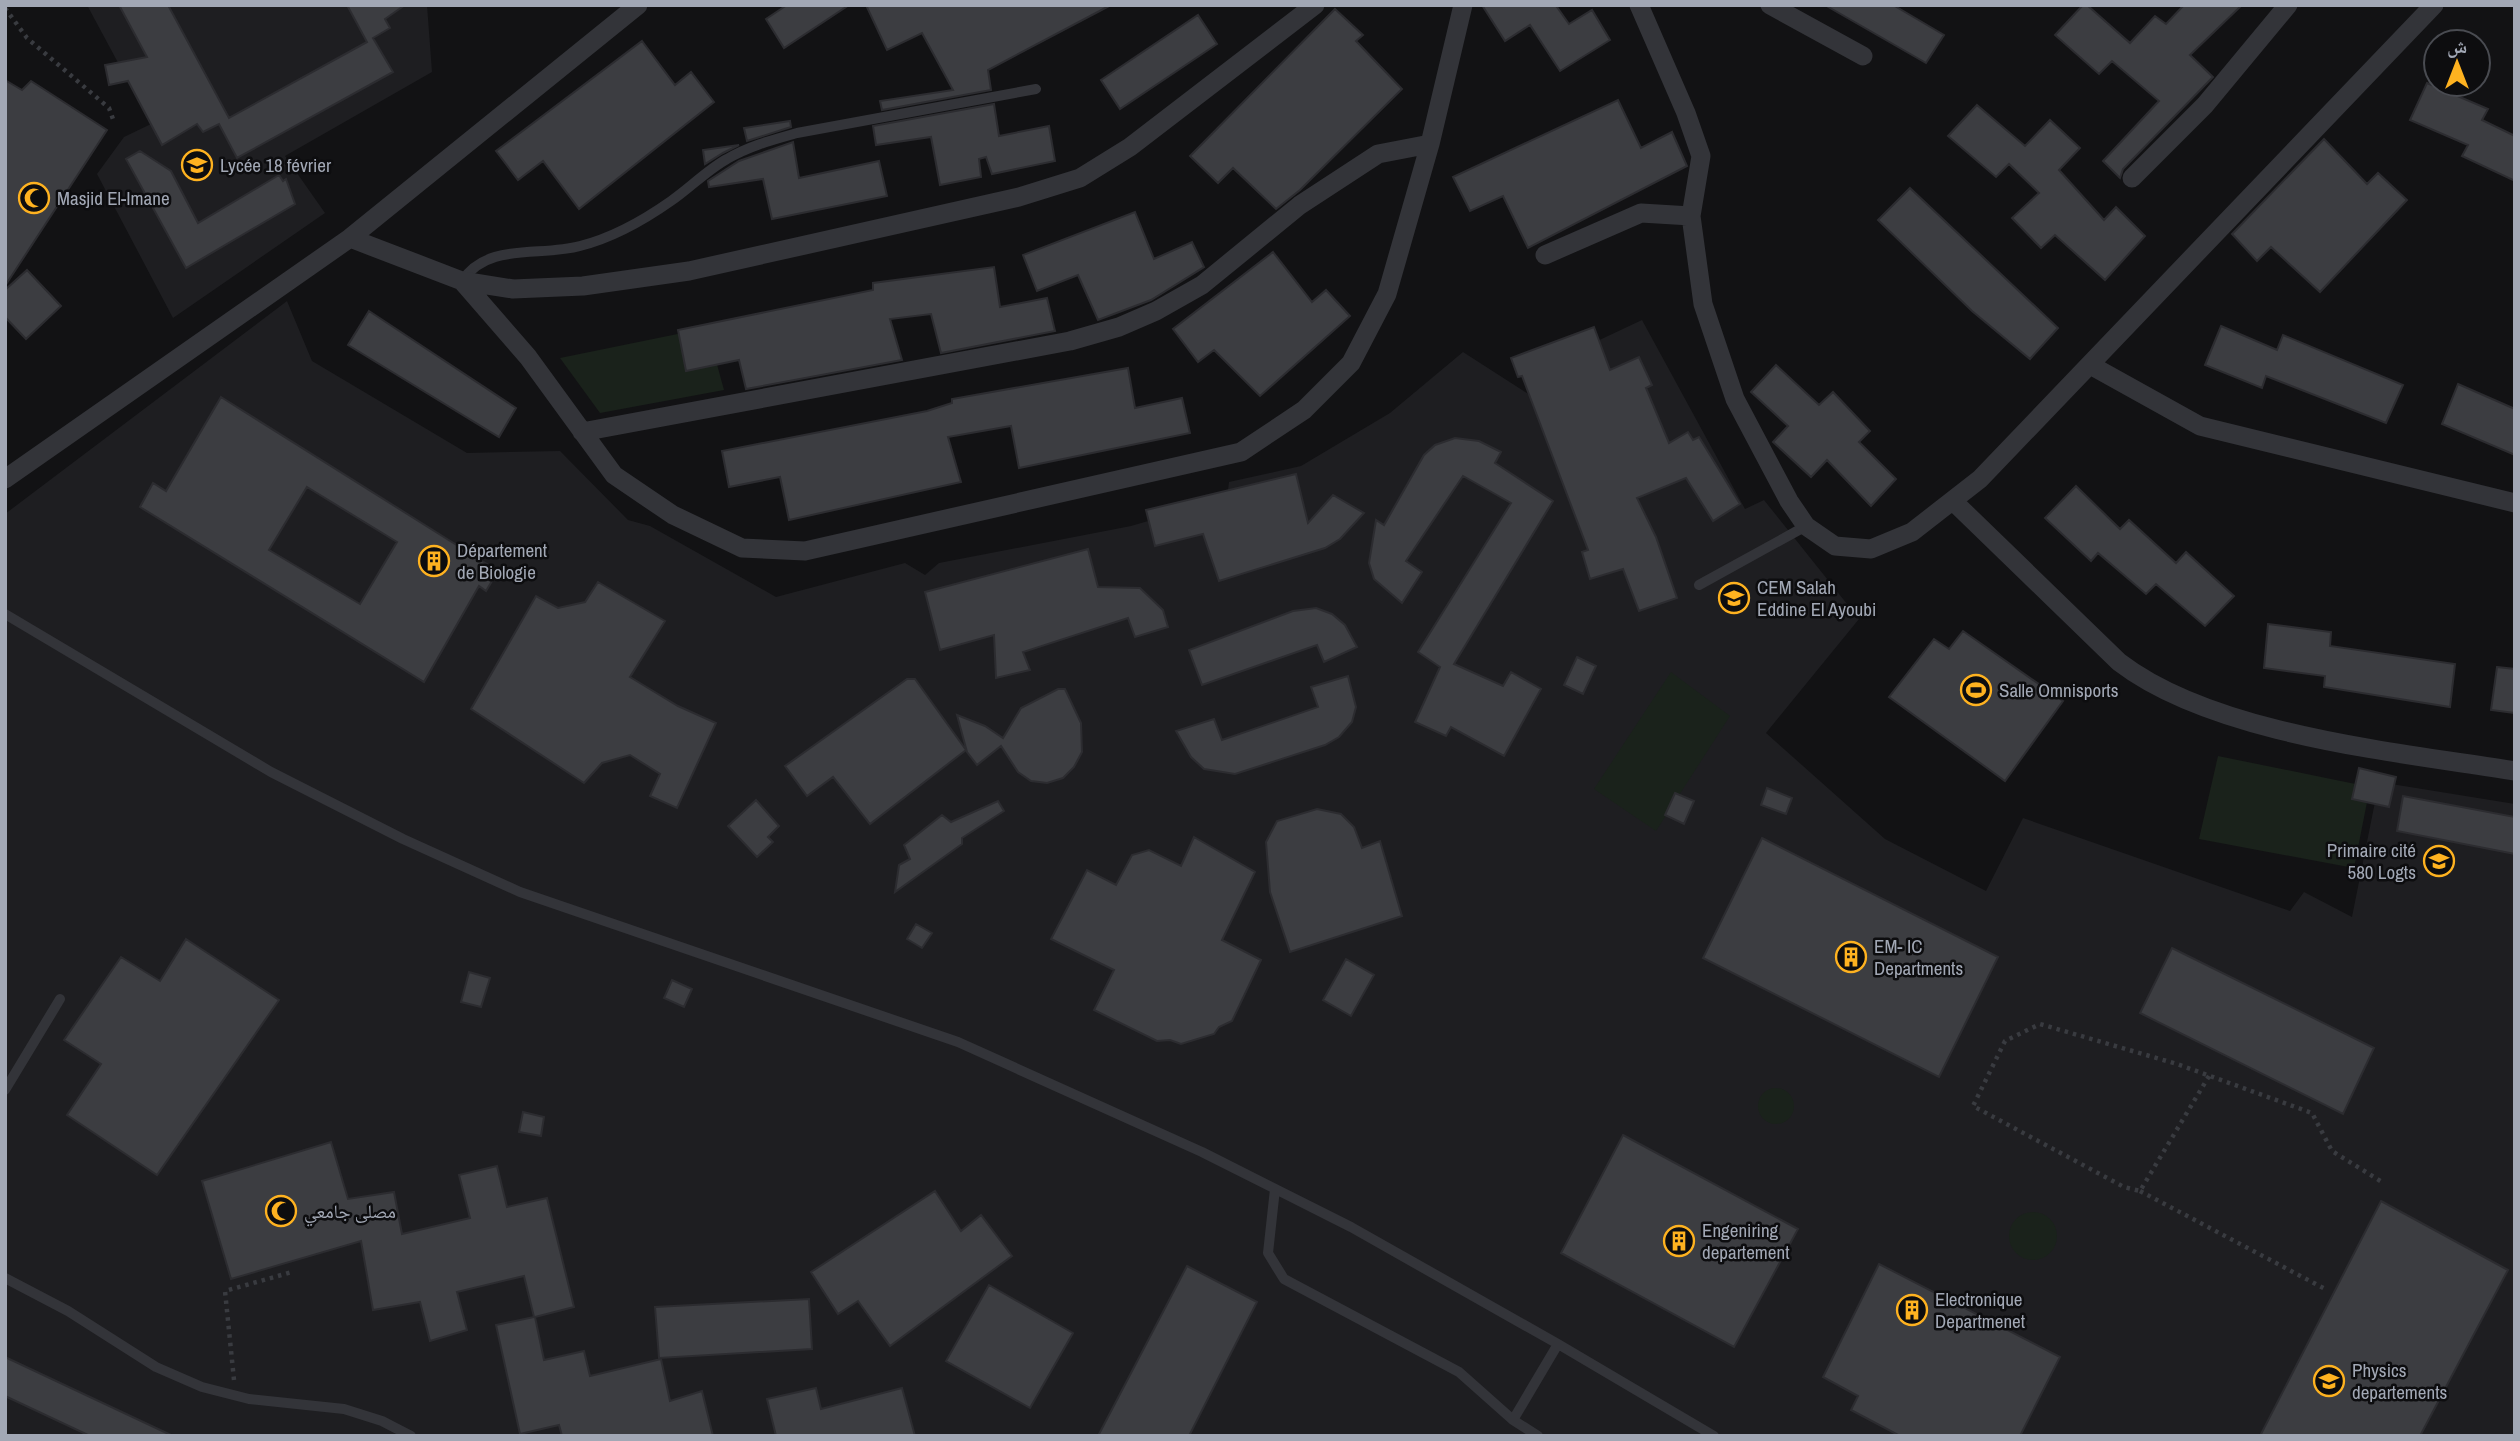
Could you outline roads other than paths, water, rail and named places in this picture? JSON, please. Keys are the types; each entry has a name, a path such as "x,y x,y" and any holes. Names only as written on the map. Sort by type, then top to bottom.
{"street":[{"path":"5,479 350,238 638,5"},
{"path":"350,238 462,281 513,289 572,286 689,271 1019,197 1068,181 1130,147 1315,5"},
{"path":"462,281 528,357 614,475 673,514 742,548 805,551 1241,452 1304,410 1351,363 1387,295 1430,144 1463,5"},
{"path":"1639,5 1686,113 1701,156 1691,216 1703,304 1735,399 1789,501 1806,526 1835,546 1871,549 1912,532 1980,480 2092,366 2434,5"},
{"path":"1770,5 1863,56"},
{"path":"2132,178 2206,106 2288,5"},
{"path":"582,432 1070,341 1119,327 1156,311 1202,285 1300,205 1378,154 1430,144"},
{"path":"1545,255 1641,213 1691,216"},
{"path":"2092,366 2200,426 2515,503"},
{"path":"1954,502 2119,662 2141,679 2170,693 2239,717 2318,739 2515,771"}],"lane":[{"path":"462,281 481,260 499,255 580,246 621,231 671,202 725,159 758,143 797,133 1036,89"},
{"path":"1699,585 1806,526"},
{"path":"5,614 271,772 403,839 496,882 958,1042 1202,1152 1351,1227 1714,1436"},
{"path":"5,1090 60,999"},
{"path":"1275,1189 1268,1253 1284,1279 1459,1372 1513,1420 1538,1436"},
{"path":"5,1278 68,1311 156,1367 202,1387 235,1395 344,1409 382,1421 411,1436"},
{"path":"1513,1420 1558,1344"}],"place":[{"name":"Lycée 18 février","path":"197,165"},
{"name":"Masjid El-Imane","path":"34,198"},
{"name":"Département de Biologie","path":"434,561"},
{"name":"CEM Salah Eddine El Ayoubi","path":"1734,598"},
{"name":"Salle Omnisports","path":"1976,690"},
{"name":"Primaire cité 580 Logts","path":"2439,861"},
{"name":"EM- IC Departments","path":"1851,957"},
{"name":"مصلى جامعي","path":"281,1211"},
{"name":"Engeniring departement","path":"1679,1241"},
{"name":"Electronique Departmenet","path":"1912,1310"},
{"name":"Physics departements","path":"2329,1381"}]}
